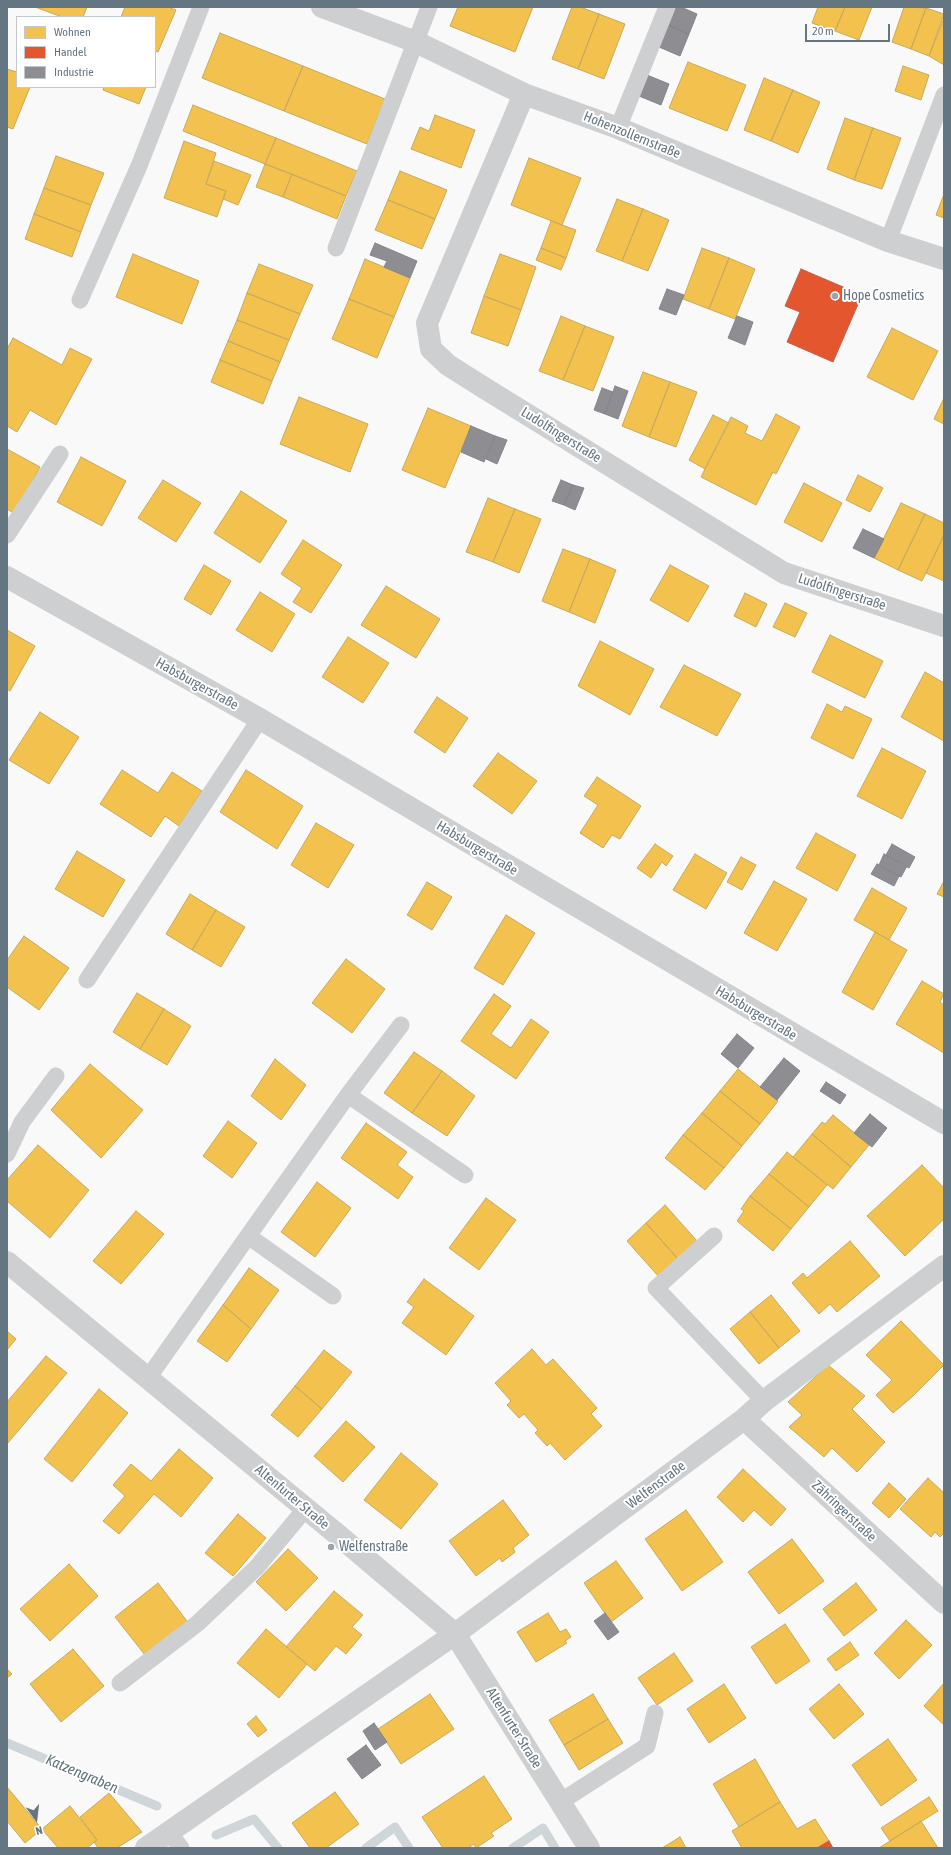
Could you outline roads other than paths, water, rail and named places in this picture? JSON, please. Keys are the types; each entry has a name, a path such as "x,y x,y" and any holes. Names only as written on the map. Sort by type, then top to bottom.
{"street":[{"name":"Hohenzollernstraße","path":"322,7 416,42 524,94 618,128 888,241 944,259"},
{"name":"Ludolfingerstraße","path":"524,94 428,322 431,349 448,365 784,573 944,626"},
{"name":"Habsburgerstraße","path":"7,577 260,719 944,1123"},
{"name":"Altenfurter Straße","path":"7,1262 306,1508 455,1634 589,1848"},
{"name":"Welfenstraße","path":"146,1848 175,1840 744,1419 764,1401 944,1266"},
{"name":"Zähringerstraße","path":"744,1419 944,1603"}],"lane":[{"path":"80,300 140,166 201,7"},
{"path":"336,248 429,7"},
{"path":"618,128 667,7"},
{"path":"888,241 944,95"},
{"path":"7,535 60,454"},
{"path":"87,980 260,719"},
{"path":"148,1378 348,1095 401,1025"},
{"path":"7,1154 22,1122 56,1076"},
{"path":"348,1095 465,1175"},
{"path":"248,1236 333,1296"},
{"path":"714,1236 656,1288 764,1401"},
{"path":"120,1682 198,1623 257,1566 306,1508"},
{"path":"560,1802 647,1746 655,1713"}],"waterway":[{"name":"Katzengraben","path":"7,1743 157,1806"},
{"name":"Katzengraben","path":"216,1835 254,1819 278,1848"},
{"name":"Katzengraben","path":"366,1848 395,1827 409,1848"},
{"name":"Katzengraben","path":"513,1848 543,1828 555,1848"}],"place":[{"name":"Hope Cosmetics","path":"835,296"},
{"name":"Welfenstraße","path":"331,1547"}]}
